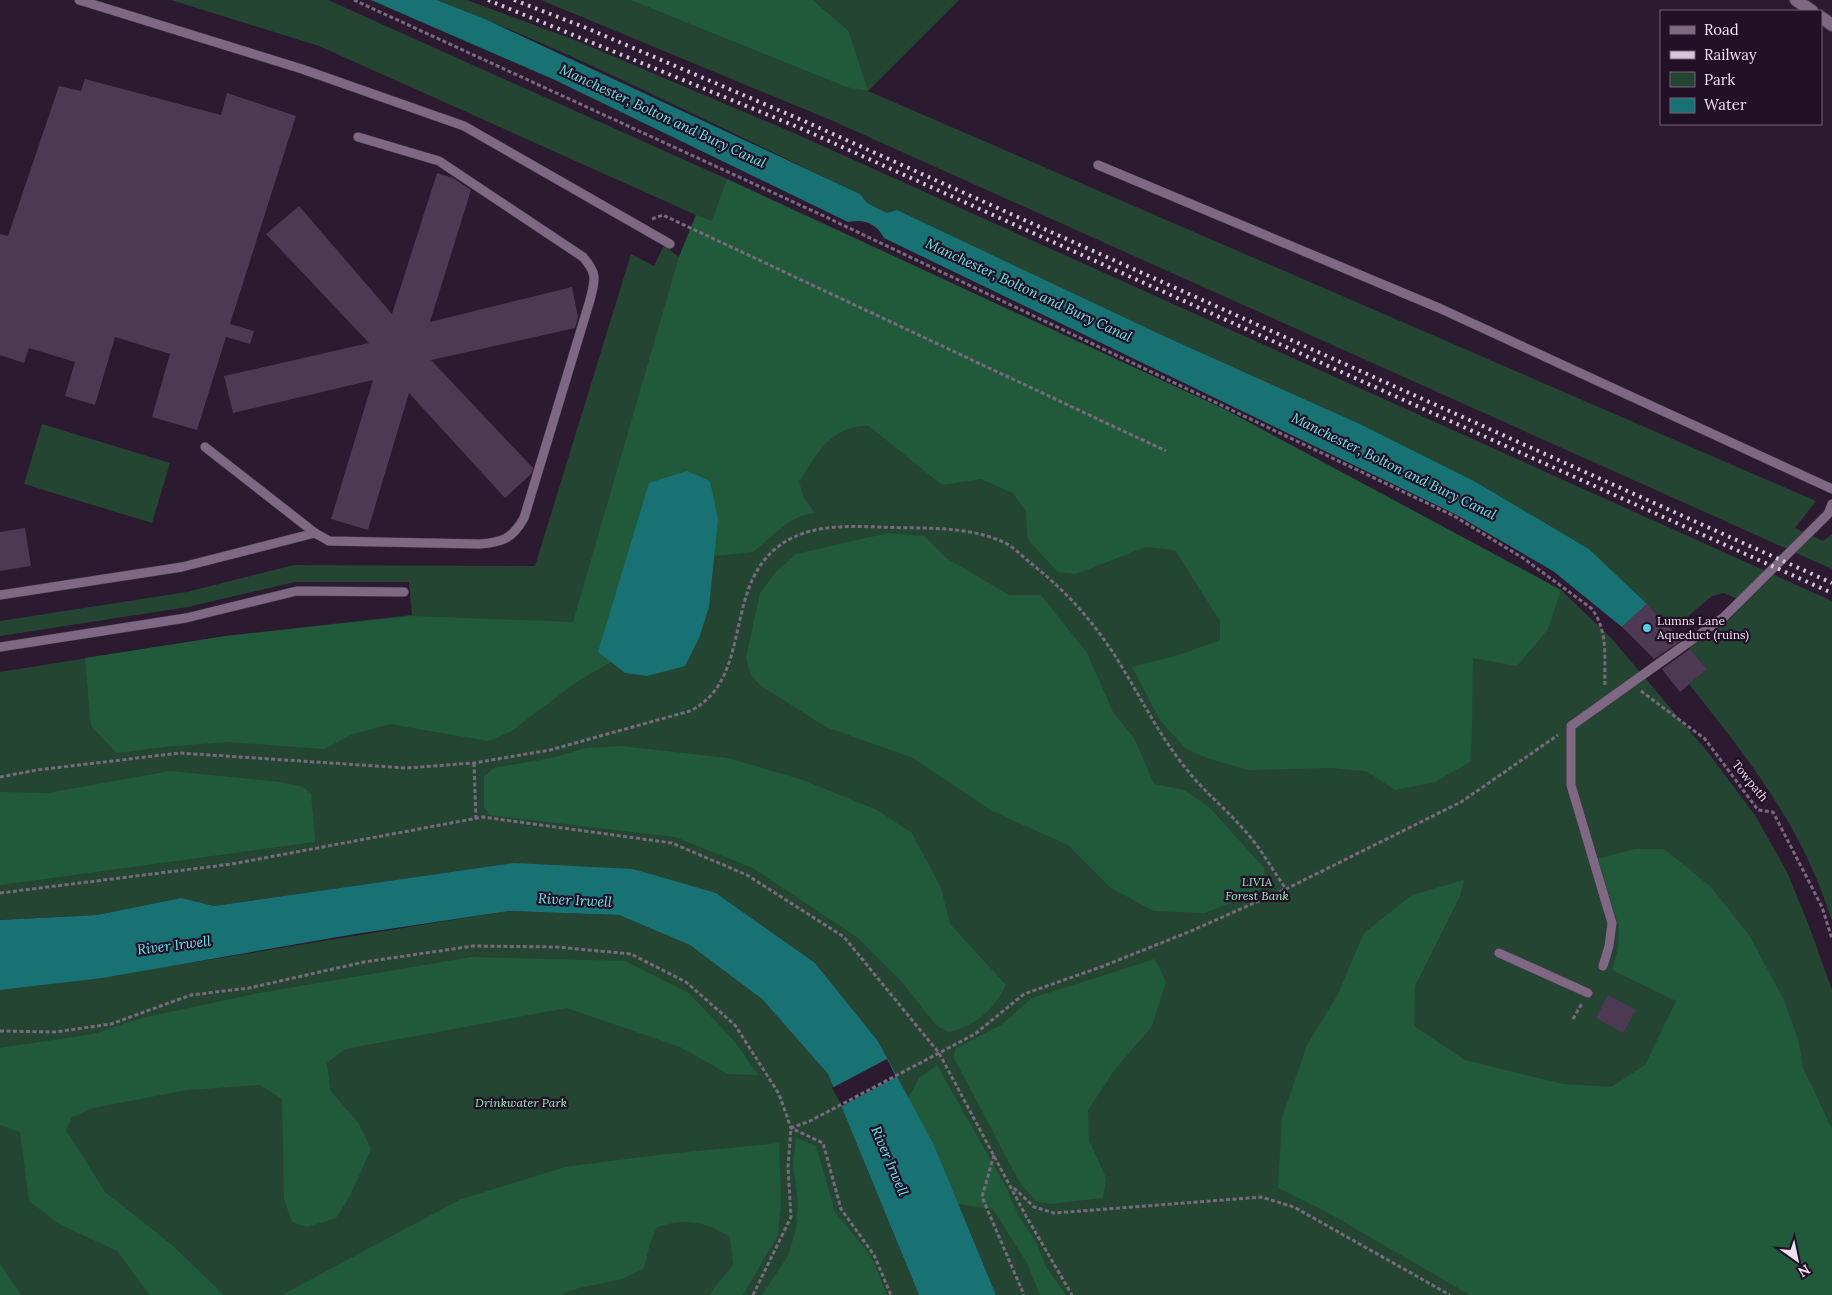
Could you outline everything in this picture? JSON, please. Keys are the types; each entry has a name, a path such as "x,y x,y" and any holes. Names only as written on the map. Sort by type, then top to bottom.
{"street":[{"path":"1796,0 1811,10"}],"lane":[{"path":"79,0 302,69 464,126 670,244"},
{"path":"205,447 329,541 480,544 500,542 516,532 524,518 596,280 592,266 583,257 439,160 358,137"},
{"path":"1098,166 1438,308 1832,488"},
{"path":"1603,966 1610,946 1612,923 1571,785 1571,726 1724,617 1828,514 1832,504"},
{"path":"0,595 182,567 315,532"},
{"path":"0,647 186,618 297,591 404,592"},
{"path":"1499,953 1588,993"}],"path":[{"path":"354,0 826,217 1454,516 1523,558 1591,608 1598,617 1604,637 1605,703"},
{"path":"636,224 663,215 1166,451"},
{"path":"0,777 36,770 180,753 406,768 474,764 550,750 690,711 710,699 724,680 747,595 758,568 775,549 796,536 816,529 842,526 970,530 1004,542 1062,589 1100,635 1156,728 1187,771 1251,838 1286,889"},
{"name":"Towpath","path":"1632,684 1705,739 1758,810 1773,812 1822,907 1832,939"},
{"path":"791,1128 810,1121 975,1034 1024,994 1173,939 1286,889 1461,802 1571,726"},
{"path":"474,764 476,820"},
{"path":"0,893 232,864 476,820 483,817 672,843 748,875 844,937 939,1053 1059,1277 1072,1295"},
{"path":"0,1031 55,1032 111,1024 191,995 249,988 364,962 473,946 557,947 631,954 686,982 735,1025 779,1094 791,1128 788,1167 791,1217 780,1244 753,1295"},
{"path":"791,1128 823,1143 841,1209 874,1255 891,1295"},
{"path":"994,1154 982,1197 1024,1295"},
{"path":"1011,1186 1034,1207 1054,1214 1262,1197 1294,1207 1450,1295"}],"green space":[{"name":"LIVIA Forest Bank","path":"171,0 328,0 727,179 1226,410 1561,590 1612,639 1706,750 1755,815 1787,872 1808,923 1832,990 1832,1295 996,1295 934,1145 878,1041 815,963 716,893 514,863 214,906 181,898 97,915 0,920 0,672 226,636 412,615 409,582 295,582 188,607 0,636 0,621 187,592 294,565 535,566 631,254 654,266 664,245 679,257 696,215 319,46"},
{"path":"437,0 467,0 577,41 796,134 1832,601 1832,921 1806,855 1790,825 1733,740 1689,684 1707,669 1689,648 1732,617 1744,602 1724,593 1712,596 1673,629 1589,549 1474,481 1360,424 1166,337 897,210 887,213 867,203 860,194 650,93 545,45"},
{"path":"541,0 630,0 846,87 848,30 813,0 959,0 868,91 1816,501 1795,528 1823,541 1832,534 1832,569 833,121"},
{"path":"630,0 813,0 848,30 868,91 846,87"},
{"path":"727,179 1226,410 1561,590 1548,629 1517,666 1473,658 1470,762 1435,782 1395,790 1366,771 1331,768 1248,770 1207,758 1185,748 1160,720 1132,667 1179,655 1220,640 1220,621 1175,550 1146,547 1076,574 1058,572 1030,542 1027,534 1026,511 1013,493 981,479 942,485 869,426 845,430 835,436 826,443 805,472 799,482 804,498 815,513 803,515 787,523 753,552 714,556 718,520 598,652 611,662 578,681 510,732 488,741 390,724 353,734 324,749 229,742 172,746 117,753 91,726 85,658 226,636 412,616 573,622 679,257 696,215 712,221"},
{"path":"42,424 170,463 152,523 24,484"},
{"path":"888,533 924,536 946,558 1009,595 1041,595 1087,653 1113,712 1134,738 1154,784 1184,790 1209,807 1264,868 1265,881 1260,891 1205,913 1154,911 1111,888 1068,845 992,811 913,758 826,727 760,685 751,675 746,658 760,593 776,572 796,554"},
{"path":"621,746 728,758 803,780 877,810 912,833 941,888 950,924 1006,985 1001,994 983,1016 959,1029 949,1032 937,1026 902,982 858,938 753,868 675,837 490,815 484,807 484,777 494,768 552,758 586,748"},
{"path":"170,771 280,782 303,787 311,794 315,842 0,885 0,792 48,793"},
{"path":"1635,849 1664,849 1711,887 1749,935 1784,1000 1799,1043 1803,1068 1832,1129 1832,1295 1470,1295 1325,1211 1278,1188 1282,1118 1307,1045 1337,996 1364,933 1412,895 1464,880 1460,896 1415,986 1414,1026 1465,1060 1563,1084 1611,1087 1645,1065 1676,1001 1612,970 1618,949 1619,927 1597,859"},
{"name":"Drinkwater Park","path":"509,911 619,915 690,945 762,999 828,1074 919,1295 0,1295 0,990 191,963"},
{"path":"471,957 625,961 689,993 735,1042 758,1075 728,1074 680,1047 567,1008 345,1049 327,1063 330,1090 359,1124 371,1149 350,1196 336,1218 307,1227 292,1222 284,1199 282,1099 260,1085 187,1090 93,1108 72,1117 66,1130 105,1192 172,1245 224,1295 150,1295 117,1251 61,1225 29,1201 20,1132 0,1125 0,1048 93,1034 142,1018 254,994"},
{"path":"1155,959 1166,982 1152,1026 1113,1072 1088,1110 1089,1140 1106,1178 1103,1198 1050,1204 1036,1201 1020,1183 954,1058 955,1049 1001,1025 1032,998"},
{"path":"937,1065 1007,1189 1018,1215 1037,1244 1046,1267 1066,1295 1040,1295 1027,1263 993,1209 958,1204 934,1145 908,1099 919,1078"},
{"path":"796,1138 816,1146 835,1212 871,1256 887,1295 762,1295 788,1256 796,1229 798,1200 793,1165"},
{"path":"779,1143 781,1203 778,1235 743,1295 709,1295 733,1265 730,1237 704,1224 686,1222 657,1227 650,1243 644,1268 622,1279 575,1289 561,1295 282,1295 459,1200 565,1167 657,1155"},
{"path":"0,1264 21,1295 0,1295"}],"water":[{"name":"Manchester, Bolton and Bury Canal","path":"371,0 437,0 485,19 860,194 867,203 887,213 897,210 1166,337 1360,424 1474,481 1589,549 1647,604 1622,627 1553,571 1455,514 884,238 869,223 859,221 848,222 555,80"},
{"path":"687,471 710,481 718,520 709,607 699,638 685,666 647,676 625,673 598,652 649,483"},
{"name":"River Irwell","path":"514,863 633,869 716,893 815,963 878,1041 934,1145 996,1295 919,1295 828,1074 762,999 690,945 619,915 509,911 355,934 102,978 0,990 0,920 97,915 181,898 214,906"}],"pier":[{"path":"887,1059 896,1077 842,1106 832,1088"}],"building":[{"path":"85,79 221,115 227,93 296,116 230,324 254,331 250,344 226,337 197,430 152,417 170,354 115,337 95,405 65,396 75,362 29,348 24,363 0,355 0,234 8,236 59,86 81,91"},
{"path":"437,173 453,178 471,190 430,322 572,287 578,317 575,328 431,360 533,468 531,474 505,498 409,393 368,530 331,519 373,380 233,413 224,376 369,343 266,234 299,206 392,314"},
{"path":"25,528 31,566 0,571 0,532"},
{"name":"Lumns Lane Aqueduct (ruins)","path":"1647,604 1682,640 1654,659 1622,627"},
{"name":"Lumns Lane Aqueduct (ruins)","path":"1690,649 1707,669 1680,692 1662,669"},
{"path":"1608,995 1636,1010 1623,1033 1596,1018"}],"railway":[{"path":"488,0 800,128 1832,593"},
{"path":"514,0 584,27 804,121 1832,583"}],"place":[{"name":"Lumns Lane Aqueduct (ruins)","path":"1647,628"}]}
